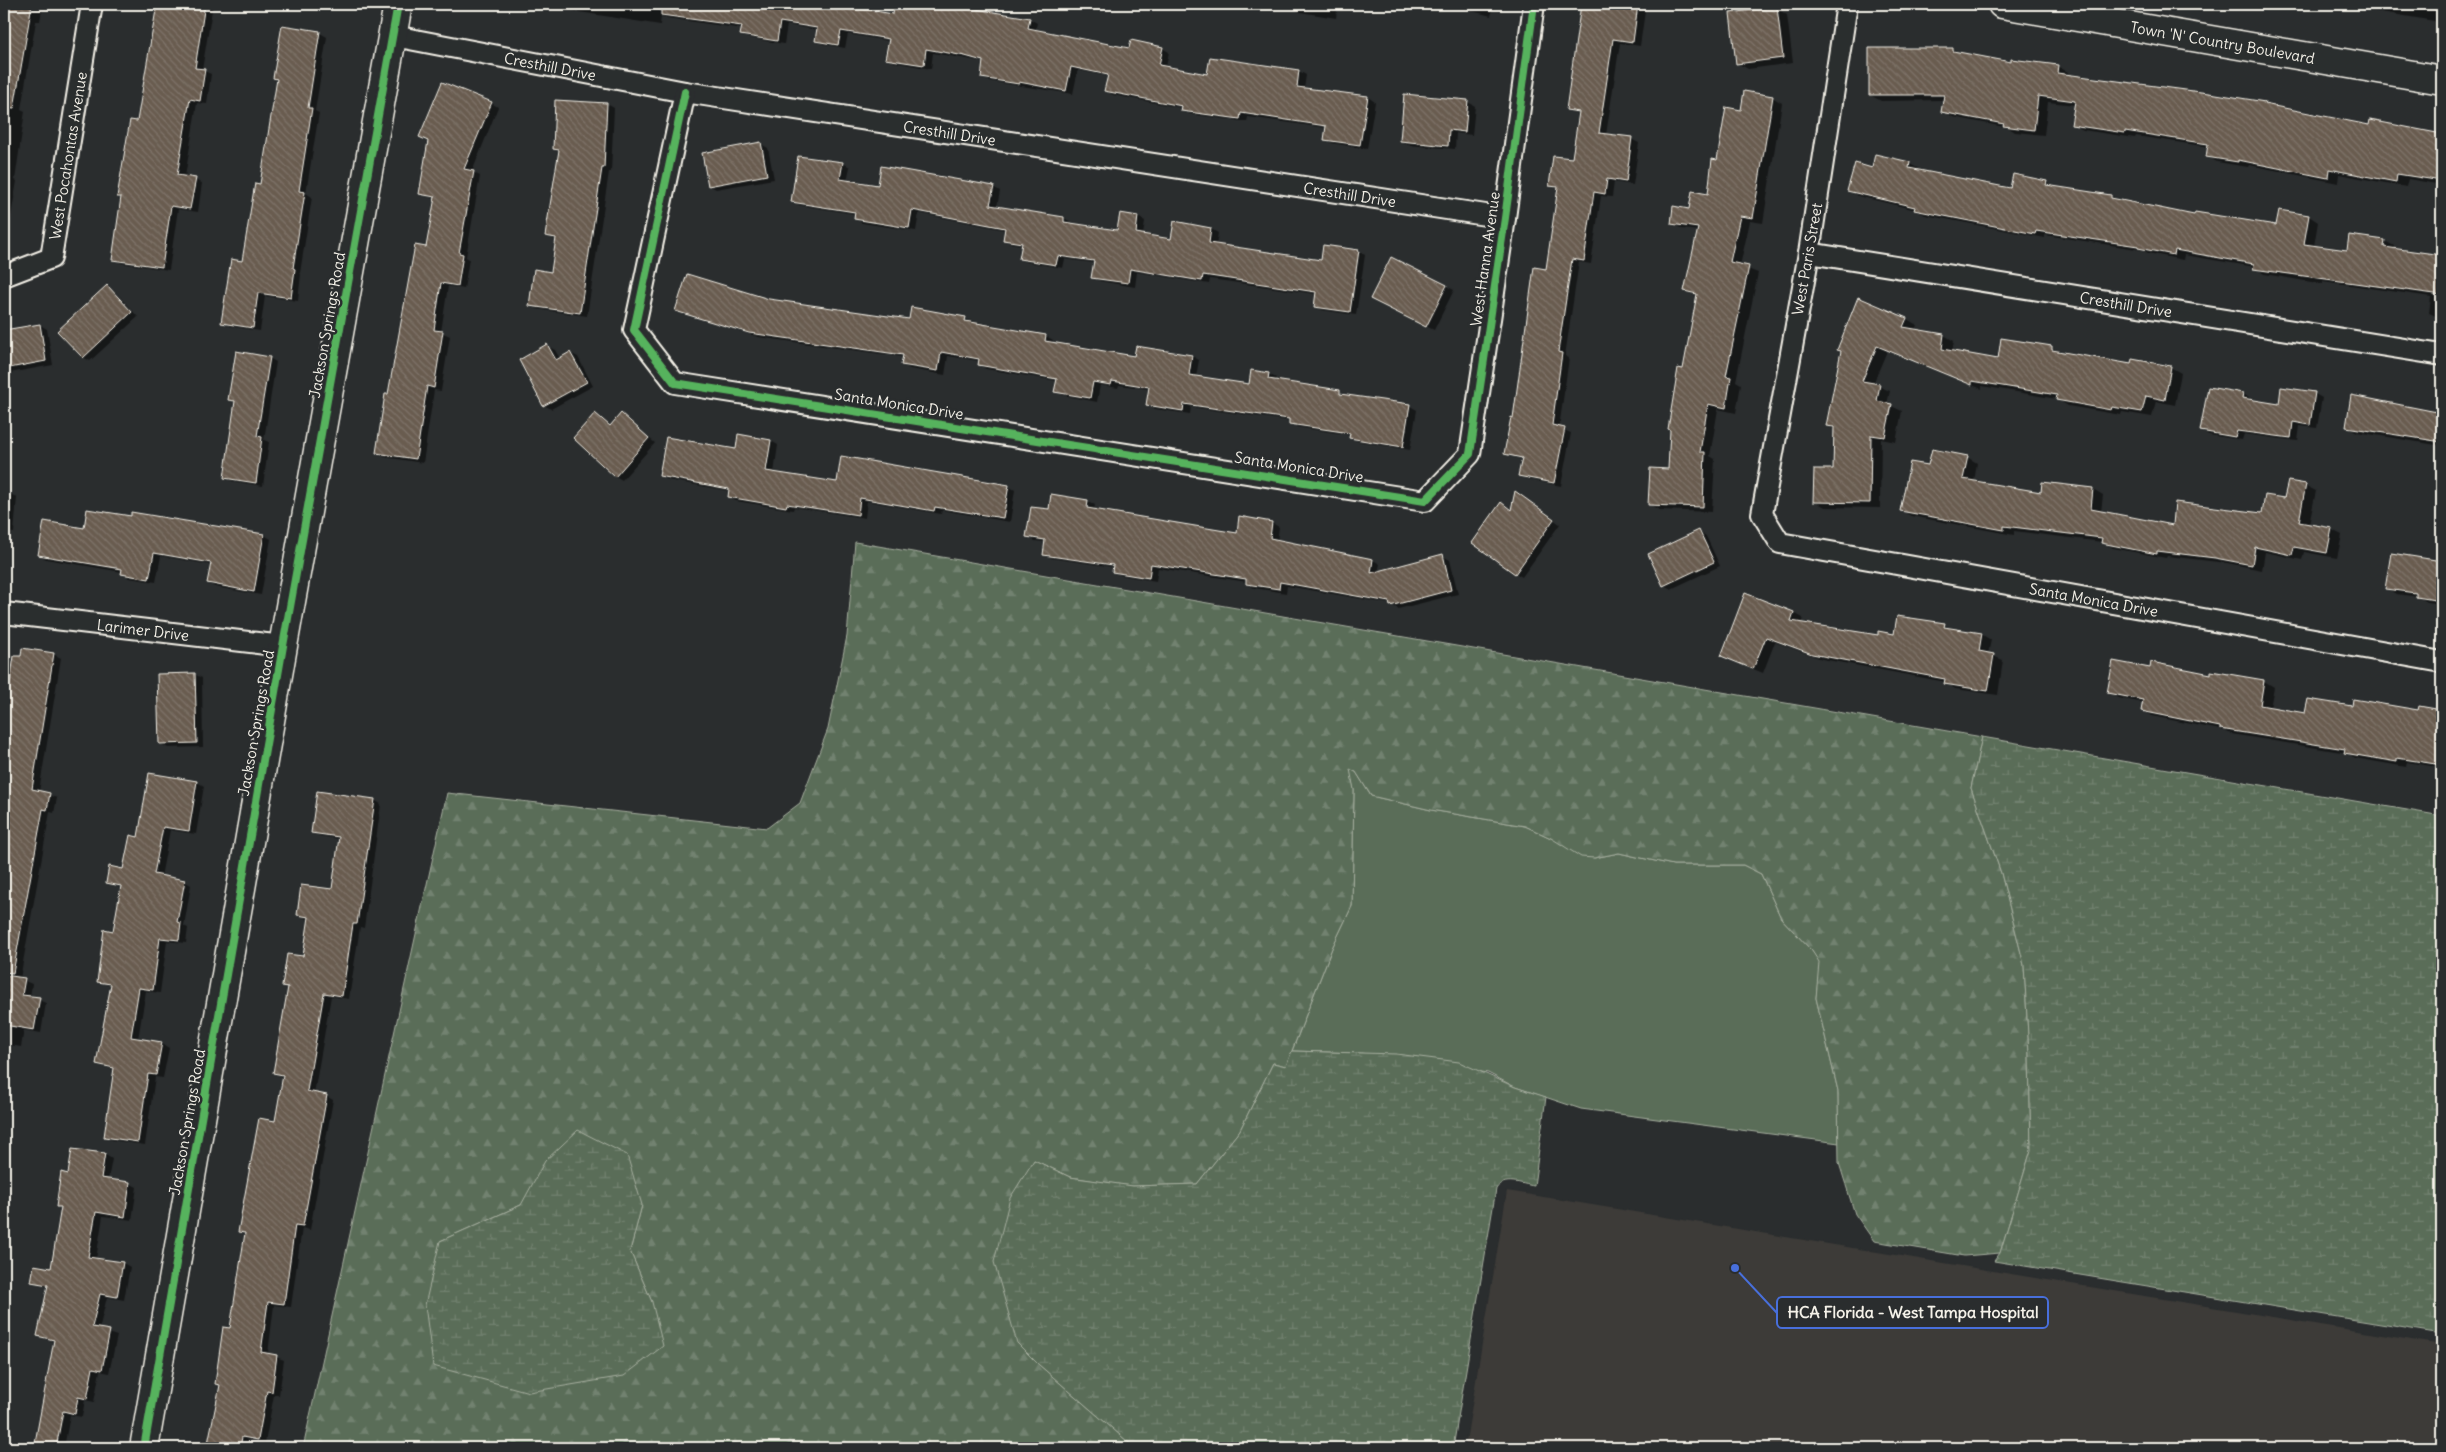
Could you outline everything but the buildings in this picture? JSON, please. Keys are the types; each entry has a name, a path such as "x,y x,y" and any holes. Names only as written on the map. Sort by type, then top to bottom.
{"street":[{"name":"West Pocahontas Avenue","path":"4,276 51,258 92,4"},
{"name":"Jackson Springs Road","path":"144,1448 283,646 394,36 398,4"},
{"name":"West Hanna Avenue","path":"1425,501 1470,454 1534,4"},
{"name":"West Paris Street","path":"1762,514 1809,253 1847,4"},
{"name":"Town 'N' Country Boulevard","path":"2002,4 2442,80"},
{"name":"Cresthill Drive","path":"394,36 685,92 1505,218"},
{"name":"Santa Monica Drive","path":"685,92 634,330 675,383 1425,501"},
{"name":"Cresthill Drive","path":"1809,253 2442,355"},
{"name":"Santa Monica Drive","path":"1762,514 1780,543 2442,662"},
{"name":"Larimer Drive","path":"4,613 283,646"}],"shaded area":[{"path":"1507,1191 2442,1345 2442,1448 1465,1448"}],"green space":[{"path":"855,542 1982,737 1971,788 2001,873 2024,965 2029,1053 2031,1150 2000,1253 1964,1256 1874,1241 1855,1214 1839,1163 1838,1091 1816,998 1819,962 1812,951 1781,918 1761,874 1743,865 1673,865 1619,853 1594,858 1581,857 1551,838 1525,826 1431,810 1371,796 1356,772 1350,769 1354,790 1352,906 1332,948 1286,1066 1273,1063 1240,1130 1197,1184 1133,1186 1116,1184 1070,1177 1034,1160 1038,1364 1135,1448 303,1448 447,793 767,828 800,803 828,729 847,636","holes":["521,1205 642,1205 630,1251 652,1302 440,1241"]},
{"path":"1982,737 2442,816 2442,1334 1994,1261 2000,1253 2031,1150 2029,1053 2024,965 2001,873 1971,788"},
{"path":"1349,769 1356,772 1371,796 1431,810 1525,826 1594,858 1619,853 1673,865 1743,865 1761,874 1781,918 1820,962 1816,998 1838,1091 1839,1143 1581,1109 1515,1087 1488,1073 1361,1053 1292,1051 1332,948 1352,906 1354,790"},
{"path":"1292,1051 1396,1054 1459,1062 1515,1087 1546,1097 1534,1186 1508,1182 1499,1185 1496,1189 1453,1448 1135,1448 1038,1364 1017,1343 994,1262 1010,1198 1034,1160 1070,1177 1133,1186 1197,1184 1240,1130 1273,1063 1286,1066"},
{"path":"578,1130 627,1155 642,1205 630,1251 652,1302 663,1346 624,1376 529,1392 433,1366 425,1305 440,1241 521,1205 545,1161"}],"cycle path":[{"path":"144,1448 283,646 398,4"},
{"path":"685,92 634,330 675,383 1425,501 1470,454 1534,4"}],"place":[{"name":"HCA Florida - West Tampa Hospital","path":"1735,1268"}]}
